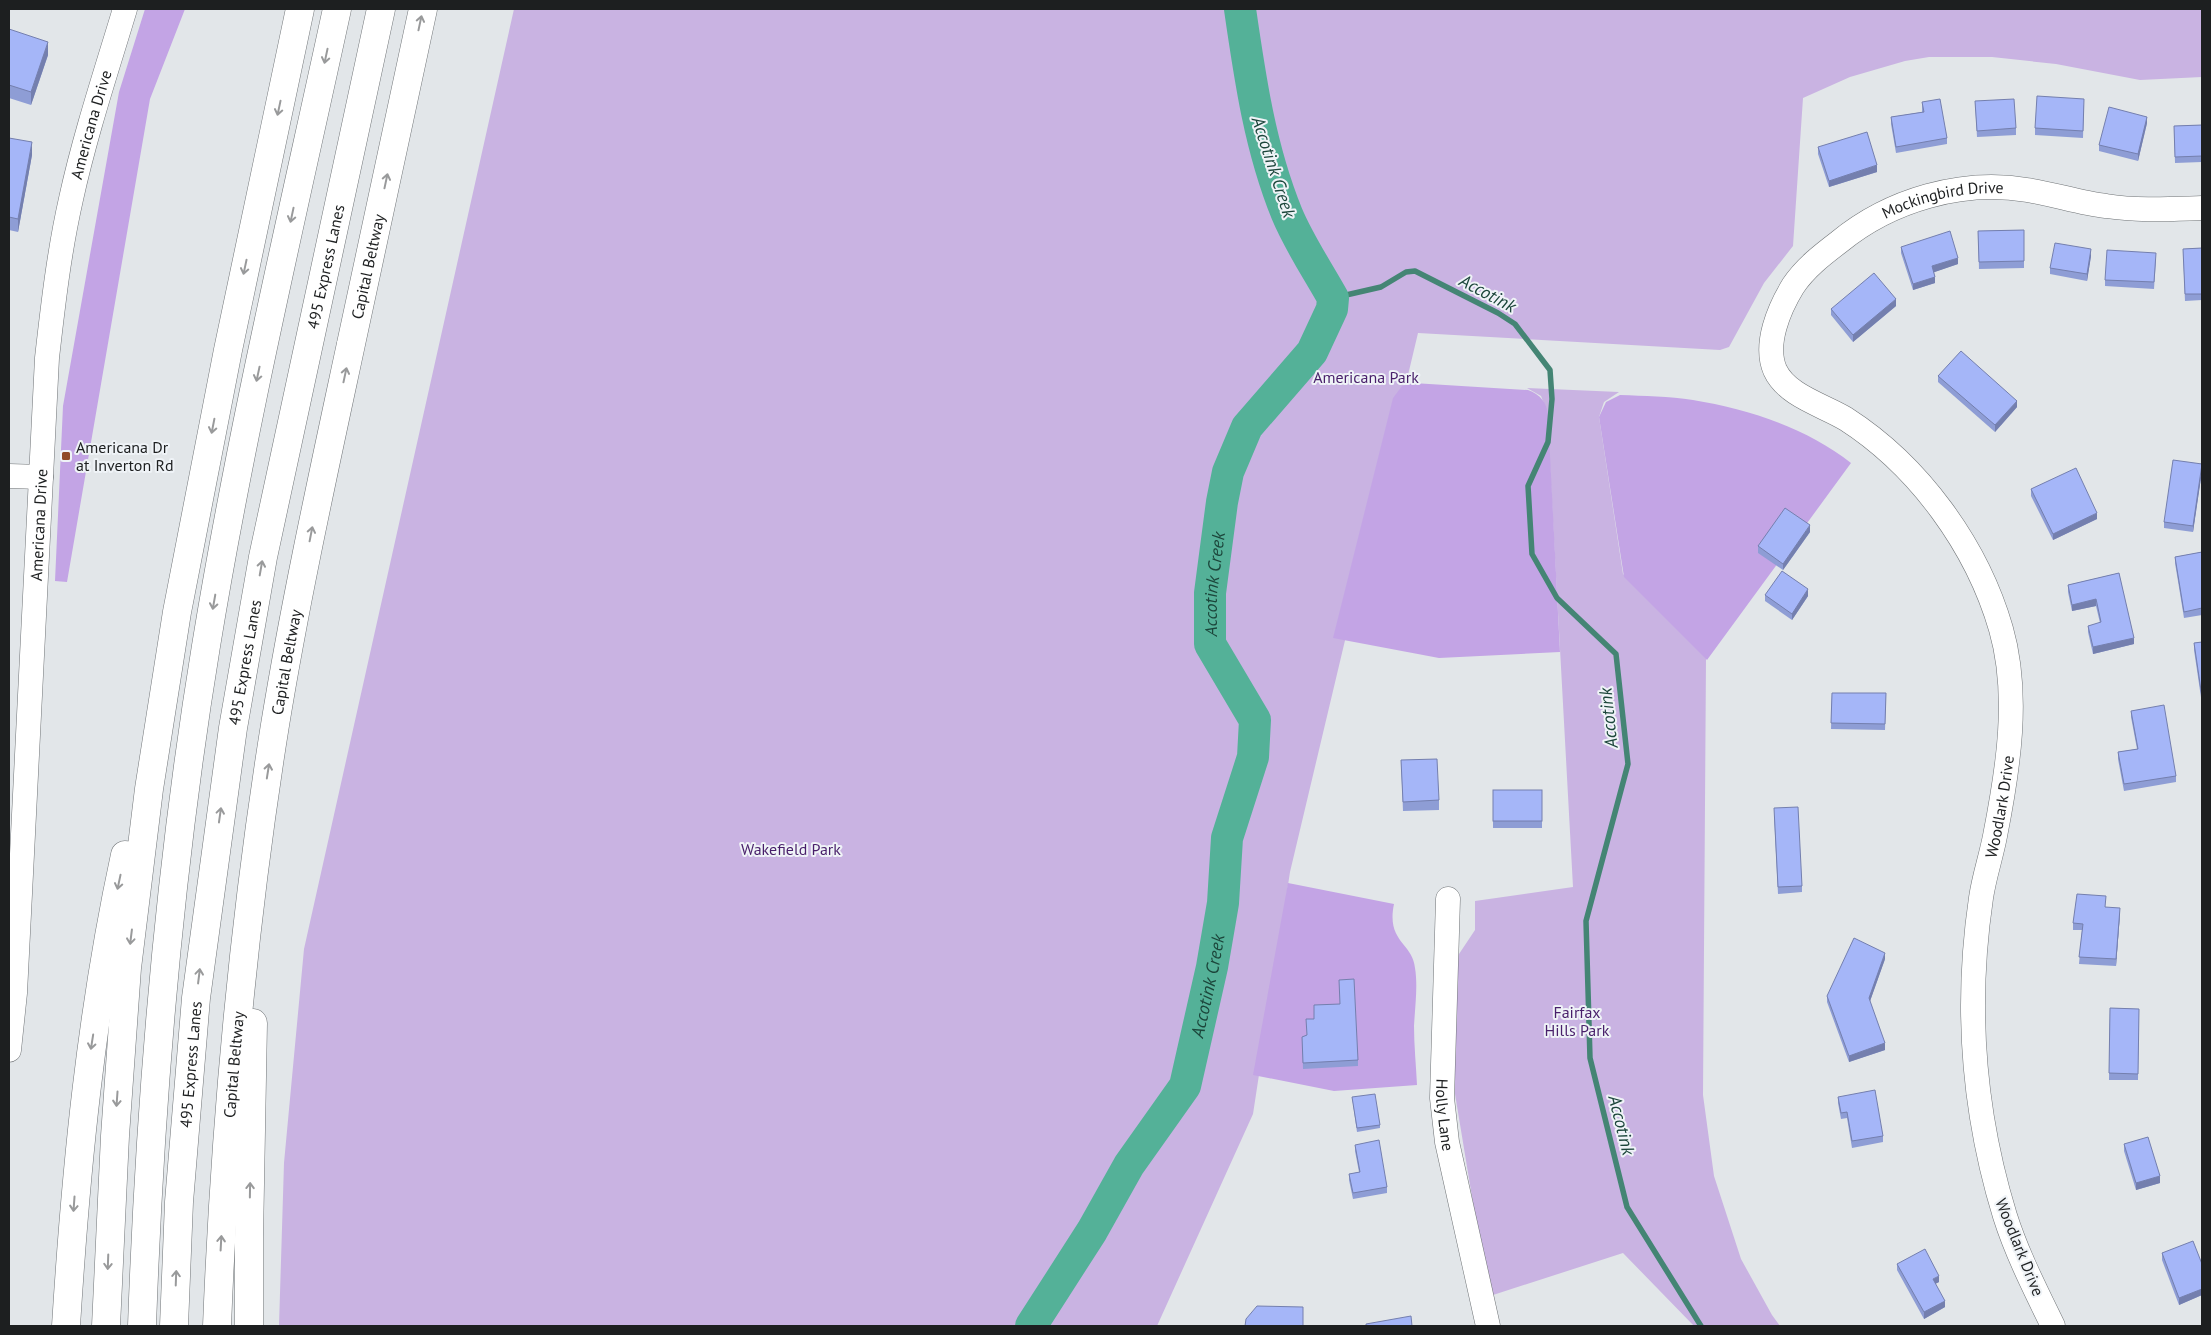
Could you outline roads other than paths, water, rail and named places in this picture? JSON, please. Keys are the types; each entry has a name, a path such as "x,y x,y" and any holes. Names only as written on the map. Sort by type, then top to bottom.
{"highway":[{"path":"66,1326 76,1176 87,1076 108,938 177,612 228,350 300,9"},
{"path":"142,1326 149,1155 158,1037 193,727 206,644 237,480 337,9"},
{"name":"495 Express Lanes","path":"174,1326 179,1202 196,998 233,728 263,556 381,9"},
{"name":"Capital Beltway","path":"217,1326 229,1108 242,966 258,837 275,726 301,585 423,9"},
{"path":"106,1326 114,1146 127,968 149,789 177,612"},
{"path":"249,1326 250,1139 258,837"}],"street":[{"name":"Americana Drive","path":"9,1050 16,994 47,358 57,272 70,200 83,147 124,9"},
{"name":"Mockingbird Drive","path":"1774,366 1771,352 1772,336 1781,310 1794,286 1809,265 1848,234 1894,208 1926,197 1964,189 1994,187 2025,190 2104,206 2140,210 2202,208"},
{"name":"Woodlark Drive","path":"1774,366 1781,380 1792,389 1848,420 1882,446 1936,503 1959,536 1978,571 2002,634 2008,661 2010,703 2009,746 1995,836 1982,893 1974,949 1972,1004 1974,1058 1980,1110 1990,1162 2006,1217 2053,1326"},
{"path":"9,476 41,477"},
{"name":"Holly Lane","path":"1448,899 1442,1098 1447,1142 1488,1326"}],"waterway":[{"name":"Accotink Creek","path":"1031,1326 1092,1231 1129,1165 1185,1086 1212,967 1223,903 1227,838 1253,757 1255,720 1210,644 1210,593 1222,502 1228,472 1247,427 1312,352 1332,309 1333,298 1292,225 1270,164 1257,113 1240,9"},
{"name":"Accotink","path":"1333,298 1381,287 1406,272 1415,271 1498,313 1515,324 1550,370 1552,399 1548,442 1528,486 1532,554 1557,598 1616,654 1628,764 1586,921 1590,1058 1627,1207 1701,1326"}],"place":[{"name":"Americana Dr at Inverton Rd","path":"66,456"}],"park label":[{"name":"Americana Park","path":"1366,377"},
{"name":"Wakefield Park","path":"791,849"},
{"name":"Fairfax Hills Park","path":"1577,1021"}]}
